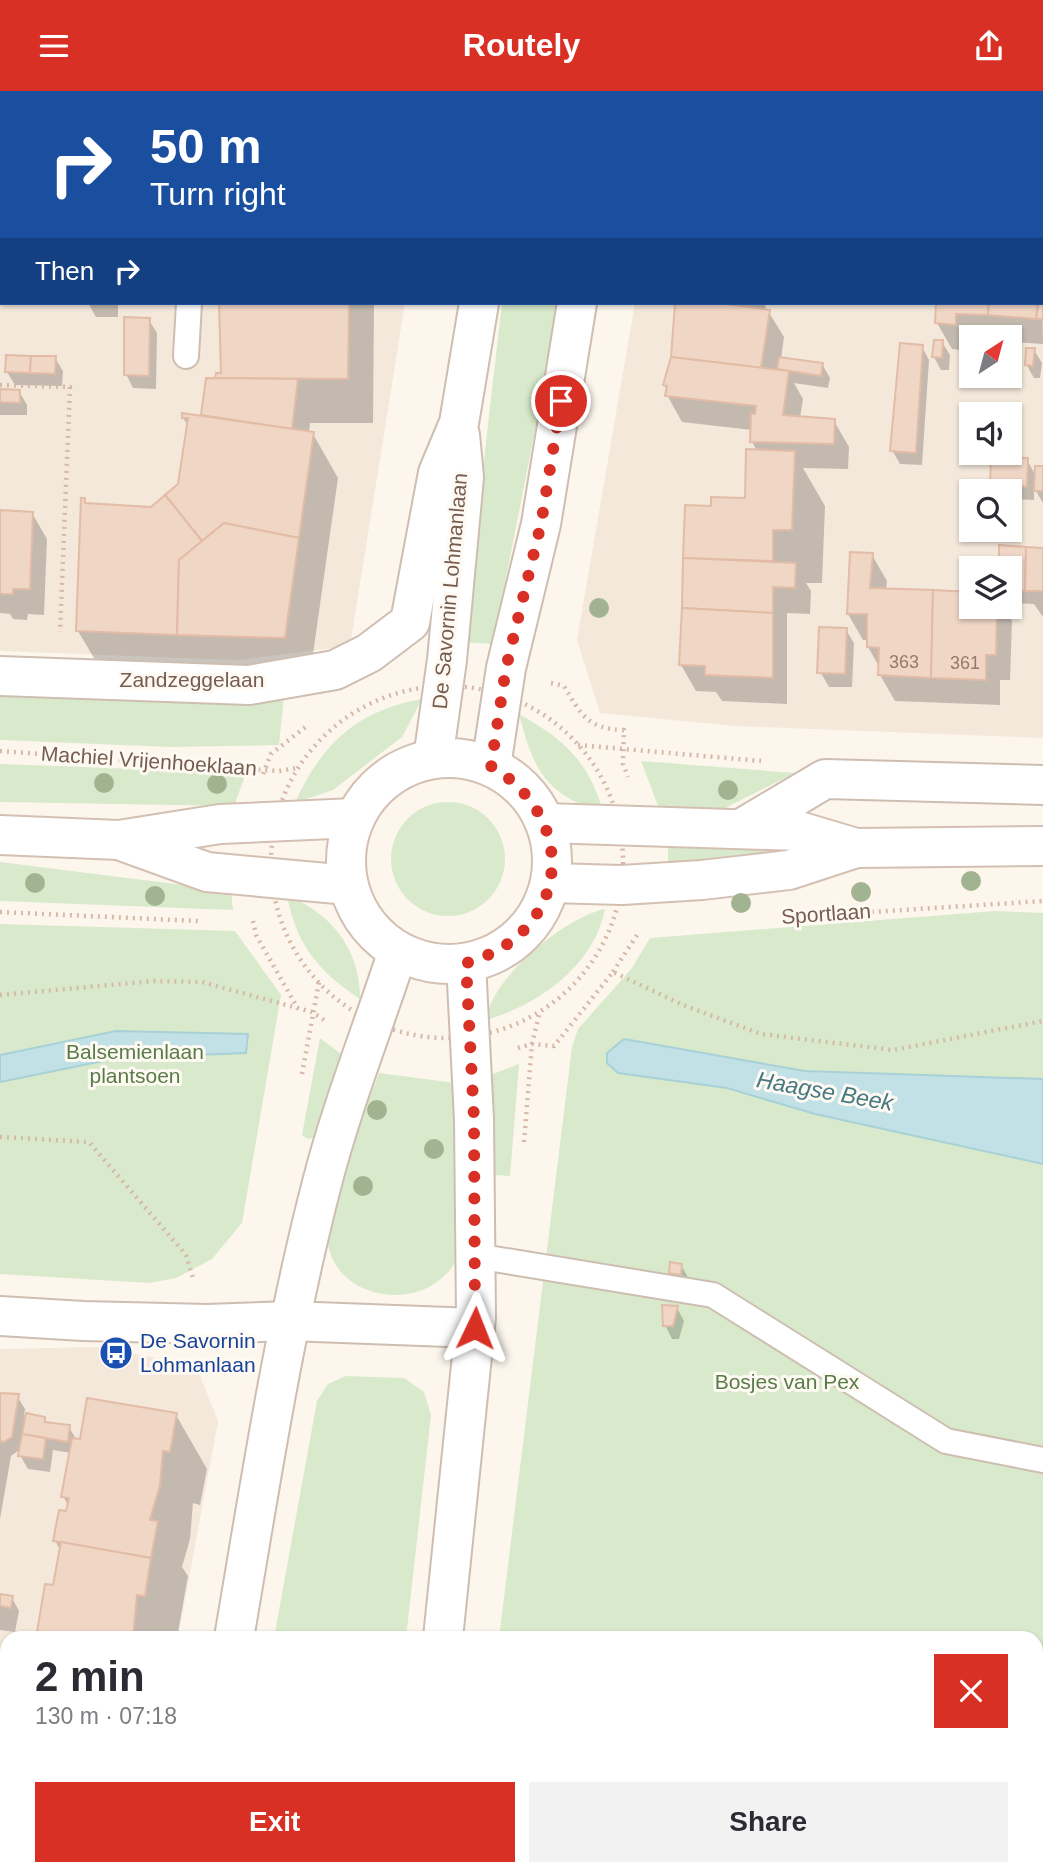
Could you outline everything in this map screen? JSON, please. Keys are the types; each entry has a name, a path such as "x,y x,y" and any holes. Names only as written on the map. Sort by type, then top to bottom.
{"street":[{"name":"De Savornin Lohmanlaan","path":"410,622 438,473 459,423 479,305"},
{"path":"491,766 506,668 541,524 577,305"},
{"name":"De Savornin Lohmanlaan","path":"433,759 447,660 464,477 459,423"},
{"name":"Zandzeggelaan","path":"0,676 249,685 335,670 369,653 410,622"},
{"path":"433,759 468,759 491,766 523,790 545,823 551,843 550,883 541,906 528,927 511,944 489,956 466,963 431,963 398,951 376,934 359,912 348,885 346,851 355,818 374,790 387,779 416,763 433,759"},
{"path":"744,827 825,779 1043,785"},
{"path":"0,835 118,840 220,824 355,818"},
{"path":"545,823 744,827 799,831 856,848 1043,846"},
{"path":"118,840 207,871 348,885"},
{"path":"550,883 647,883 789,870 856,848"},
{"path":"235,1631 289,1321 322,1180 398,951"},
{"path":"444,1631 475,1328 476,1257 466,963"},
{"path":"0,1316 207,1324 289,1321 475,1328"}],"lane":[{"path":"186,356 189,305"},
{"path":"476,1257 713,1295 946,1441 1043,1460"}],"path":[{"path":"0,385 70,387 58,678"},
{"path":"506,668 537,680 564,686 584,718 603,729 624,730 622,764 645,826"},
{"path":"578,745 795,764 825,779"},
{"name":"Machiel Vrijenhoeklaan","path":"0,751 279,771 298,768"},
{"path":"471,1062 532,1044 554,1046 635,941 647,883"},
{"name":"Sportlaan","path":"806,916 1043,901"},
{"path":"617,910 624,916"},
{"path":"0,912 200,921"},
{"path":"240,923 263,924"},
{"path":"632,923 639,930"},
{"path":"273,925 284,925"},
{"path":"613,972 683,1005 761,1034 893,1050 1043,1021"},
{"path":"0,995 154,981 202,982 312,1012"},
{"path":"0,1137 89,1142 186,1255 207,1324"}],"shaded area":[{"path":"0,305 405,305 350,646 238,660 0,651"},
{"path":"635,305 1043,305 1043,738 735,726 600,713 577,640"},
{"path":"101,1347 196,1366 218,1421 179,1631 0,1631 0,1349"}],"green space":[{"path":"502,305 560,305 493,644 463,642"},
{"path":"0,693 284,696 279,745 171,747 0,740"},
{"path":"422,699 402,737 333,790 295,803 317,763 344,733 379,712"},
{"path":"519,714 549,733 573,754 590,779 603,812 568,798 545,778 530,750"},
{"path":"641,761 795,773 719,811 660,811"},
{"path":"0,764 246,773 234,806 0,802"},
{"path":"448,802 470,806 488,819 501,837 505,859 501,881 488,899 470,912 448,916 426,912 408,899 395,881 391,859 395,837 408,819 426,806"},
{"path":"772,845 772,859 668,863 668,846"},
{"path":"0,862 231,891 233,910 0,901"},
{"path":"287,896 317,912 340,935 355,965 360,999 333,979 312,956 297,929"},
{"path":"605,909 599,930 589,948 561,980 525,1004 486,1020 491,1003 501,986 532,952 570,924"},
{"name":"Bosjes van Pex","path":"995,911 1043,913 1043,1631 500,1631 572,1047 578,1029 632,968 650,938"},
{"name":"Balsemienlaan plantsoen","path":"0,924 235,931 281,995 242,1223 212,1259 176,1278 149,1283 0,1274"},
{"path":"320,1038 345,1057 316,1137 308,1139 302,1135"},
{"path":"519,1064 510,1176 493,1175 485,1077"},
{"path":"379,1073 455,1083 466,1241 456,1261 443,1277 428,1287 393,1295 358,1286 344,1275 333,1261 328,1243 328,1228 339,1184"},
{"path":"346,1376 404,1378 424,1392 431,1415 407,1631 275,1631 317,1401 328,1384"}],"water":[{"path":"116,1031 248,1034 246,1053 118,1058 0,1082 0,1055"},
{"name":"Haagse Beek","path":"624,1039 805,1071 1043,1079 1043,1164 815,1114 727,1088 618,1073 607,1063 607,1053"}],"building":[{"path":"219,305 349,305 348,379 215,378 216,373 221,373"},
{"path":"675,305 734,305 770,310 761,368 671,357"},
{"path":"936,305 989,305 988,315 956,314 956,325 935,323"},
{"path":"989,305 1038,305 1036,319 988,315"},
{"path":"1038,305 1043,305 1043,319 1036,319"},
{"path":"124,317 150,318 149,376 124,375"},
{"path":"934,340 943,340 942,358 932,357"},
{"path":"900,343 923,345 916,453 890,451"},
{"path":"1026,348 1035,348 1033,366 1025,365"},
{"path":"6,355 31,356 30,373 5,372"},
{"path":"31,356 56,356 55,374 30,373"},
{"path":"671,357 789,371 783,415 835,419 834,444 750,442 751,413 755,414 756,406 665,396 667,386 663,385"},
{"path":"779,357 823,363 821,376 777,369"},
{"path":"206,378 298,379 292,429 201,415"},
{"path":"0,389 20,390 20,403 0,402"},
{"path":"182,413 314,432 299,538 224,523 202,541 165,495 178,484 188,418 182,418"},
{"path":"746,449 795,451 792,530 773,530 773,561 683,558 685,505 711,506 711,497 745,498"},
{"path":"1022,458 1028,458 1027,487 1022,487 1022,479 990,479 991,465 1022,465"},
{"path":"1035,466 1043,466 1043,491 1034,491"},
{"path":"165,495 202,541 179,560 177,635 76,631 81,498 85,498 85,503 151,507"},
{"path":"0,510 33,512 30,589 13,589 13,594 0,594"},
{"path":"224,523 299,538 285,638 177,635 179,560"},
{"path":"999,545 1026,547 1025,591 1022,591 1022,556 999,556"},
{"path":"1026,547 1043,548 1043,591 1025,591"},
{"path":"850,552 873,553 870,588 933,590 931,678 878,675 879,648 867,647 867,614 847,614"},
{"path":"683,558 796,563 795,588 773,587 773,613 682,608"},
{"path":"933,590 959,591 959,619 997,619 996,655 986,655 986,680 931,678"},
{"path":"682,608 773,613 773,678 705,675 705,666 679,665"},
{"path":"819,627 847,628 845,674 817,673"},
{"path":"670,1262 682,1264 681,1275 669,1273"},
{"path":"662,1305 678,1306 673,1326 663,1326"},
{"path":"0,1393 19,1394 12,1437 4,1442 0,1441"},
{"path":"87,1398 177,1413 170,1452 163,1451 160,1485 150,1520 158,1521 151,1558 53,1541 59,1510 66,1511 69,1498 61,1497 72,1438 80,1439"},
{"path":"26,1413 45,1417 45,1422 70,1425 68,1442 22,1434"},
{"path":"22,1434 46,1438 43,1459 18,1456"},
{"path":"61,1542 151,1558 145,1596 137,1595 134,1631 37,1631 45,1584 53,1585"},
{"path":"0,1594 13,1596 11,1608 0,1606"}],"place":[{"name":"De Savornin Lohmanlaan","path":"116,1353"}],"route":[{"path":"475,1328 474,1119 466,963 489,956 511,944 528,927 541,906 550,883 551,843 545,823 523,790 508,776 491,766 506,668 541,524 561,401"}]}
